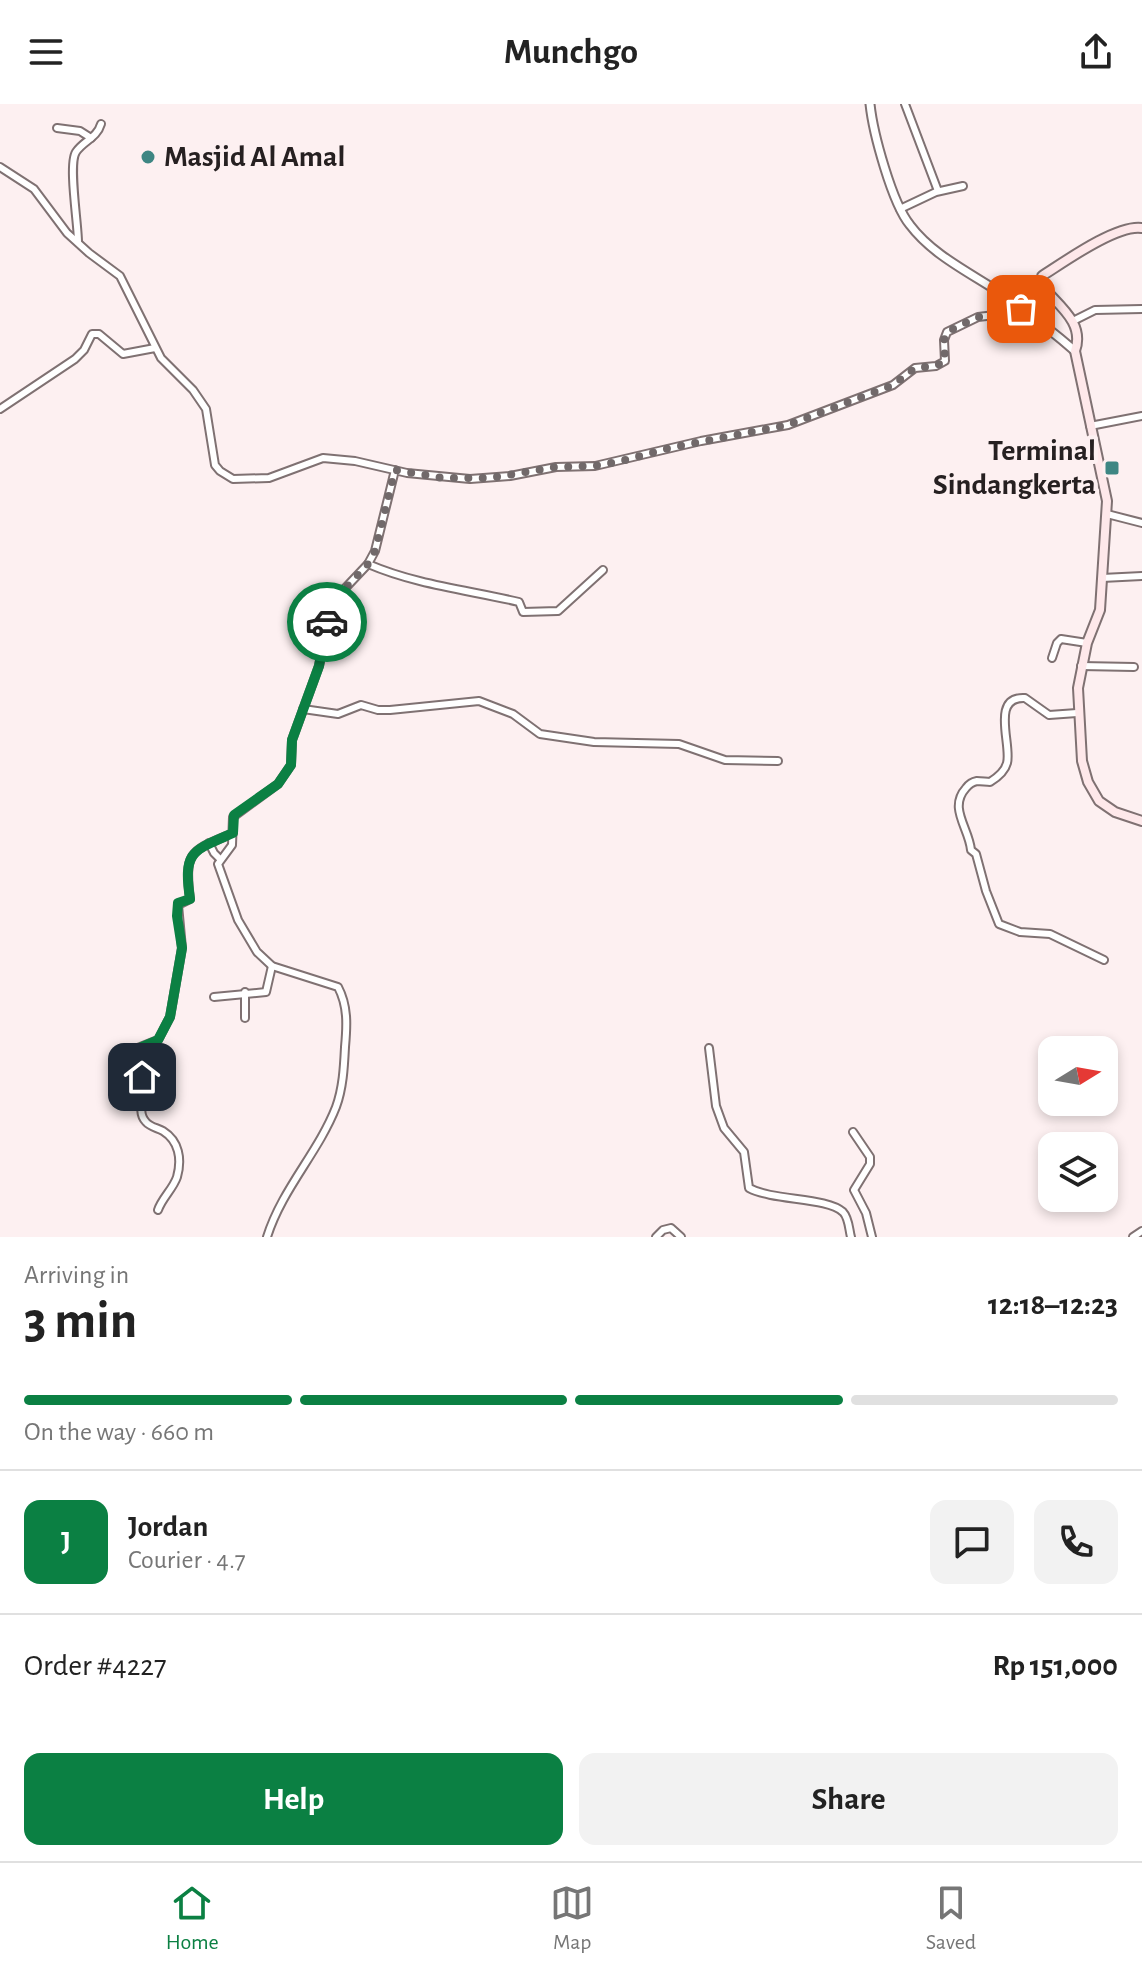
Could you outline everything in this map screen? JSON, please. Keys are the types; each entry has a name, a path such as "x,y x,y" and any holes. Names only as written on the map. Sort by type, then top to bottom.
{"main road":[{"path":"1142,228 1127,229 1084,250 1042,276 1042,286 1073,321 1078,335 1075,351 1103,476 1107,514 1100,610 1081,666 1077,713 1085,772 1093,795 1104,807 1142,821"}],"street":[{"path":"870,104 877,141 900,209 912,229 932,248 1021,309 1075,351"},
{"path":"905,104 938,191"},
{"path":"78,242 78,214 71,166 76,152 98,133 101,124"},
{"path":"57,128 80,131 91,138"},
{"path":"0,167 34,189 67,233 120,276 161,358 193,390 206,409 215,465 233,479 269,478 323,458 470,479 510,476 556,467 595,466 788,425 893,385 915,368 941,365 945,361 944,340 947,332 978,317 1021,309"},
{"path":"900,209 938,191 963,186"},
{"path":"1073,321 1095,310 1142,309"},
{"path":"0,409 75,359 92,334 99,334 123,354 155,348"},
{"path":"1090,426 1142,416"},
{"path":"267,1237 283,1197 323,1134 337,1104 347,1016 338,987 272,966 257,952 238,920 218,869 220,859 232,845 234,815 278,784 291,765 292,740 319,666 334,600 368,564 378,539 395,470"},
{"path":"1107,514 1142,523"},
{"path":"368,564 403,578 519,602 523,612 560,609 603,570"},
{"path":"1102,578 1142,576"},
{"path":"1052,658 1061,639 1087,643"},
{"path":"1081,666 1134,667"},
{"path":"1077,713 1049,715 1025,698 1011,701 1004,718 1008,759 1005,767 990,782 968,784 958,801 960,818 971,850 976,854 999,924 1020,932 1050,934 1104,960"},
{"path":"303,709 338,714 361,705 378,710 479,701 513,714 540,734 594,742 679,744 725,760 778,761"},
{"path":"158,1210 175,1182 180,1162 177,1145 172,1138 148,1124 144,1118 140,1106 145,1085 133,1059 138,1048 158,1040 170,1017 182,948 178,905 190,899 188,877 191,854 233,833"},
{"path":"209,843 220,859"},
{"path":"214,997 266,992 272,966"},
{"path":"245,992 245,1018"},
{"path":"709,1048 716,1106 724,1128 744,1152 749,1188 840,1210 845,1215 851,1237"},
{"path":"853,1132 870,1157 870,1164 854,1190 866,1213 872,1237"},
{"path":"656,1237 663,1230 671,1228 681,1237"}],"way so far":[{"path":"327,622 334,600 368,564 375,551 395,470 443,478 510,476 561,466 595,466 788,425 893,385 915,368 941,365 945,361 944,340 947,332 978,317 1021,309"}],"place":[{"name":"Masjid Al Amal","path":"148,157"},
{"name":"Terminal Sindangkerta","path":"1112,468"}],"route":[{"path":"142,1077 133,1063 137,1049 158,1040 170,1017 181,965 178,903 190,899 188,865 191,854 233,833 234,815 278,784 291,765 292,740 319,666 327,622"}]}
